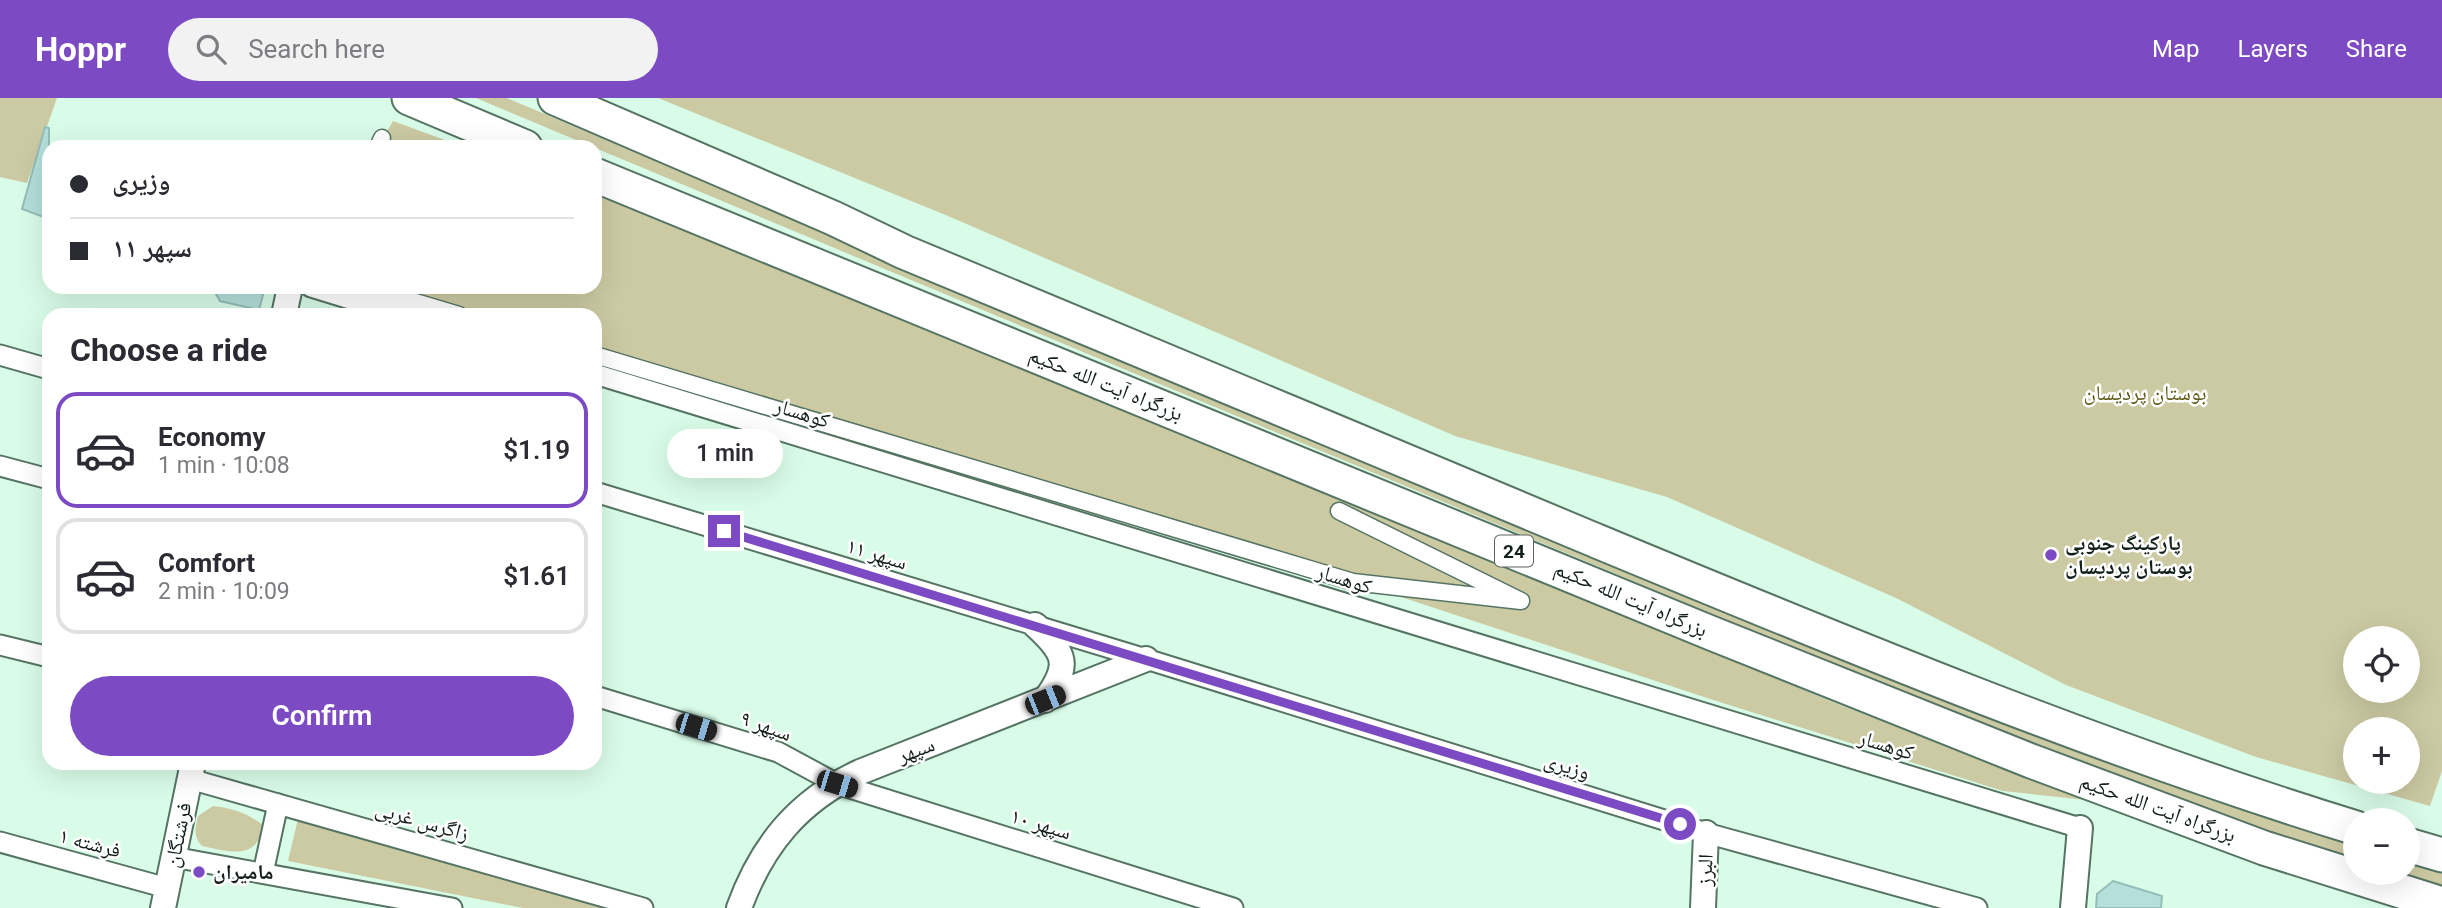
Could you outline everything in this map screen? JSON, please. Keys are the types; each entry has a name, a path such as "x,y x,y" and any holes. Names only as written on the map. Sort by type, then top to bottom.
{"highway":[{"path":"399,98 466,123"},
{"path":"409,98 508,140"},
{"name":"بزرگراه آیت الله حکیم","path":"555,98 820,212 904,252 1869,652 2157,762 2343,824"},
{"name":"بزرگراه آیت الله حکیم","path":"602,178 1711,633 2031,761 2264,848 2442,904"},
{"path":"2420,849 2442,855"}],"street":[{"path":"334,294 380,308"},
{"path":"388,294 436,308"},
{"path":"0,355 42,367"},
{"path":"602,357 1353,582 1521,601 1339,511"},
{"name":"کوهسار","path":"602,376 2080,828"},
{"path":"0,466 42,478"},
{"name":"سپهر ۱۱","path":"602,494 1146,659"},
{"path":"1035,625 1052,640 1062,659 1061,673 1045,700"},
{"path":"0,645 42,655"},
{"name":"سپهر","path":"739,908 756,866 777,835 795,816 837,784 860,772 1146,659"},
{"name":"وزیری","path":"1146,659 1706,833 1977,908"},
{"name":"سپهر ۹","path":"602,698 778,752 837,784"},
{"name":"زاگرس غربی","path":"191,771 278,804 643,908"},
{"name":"فرشتگان","path":"165,898 191,771"},
{"name":"سپهر ۱۰","path":"837,784 1233,908"},
{"path":"263,873 278,804"},
{"path":"2073,908 2080,828"},
{"name":"البرز","path":"1703,908 1706,833"},
{"name":"فرشته ۱","path":"0,842 165,898"},
{"path":"173,857 452,908"}],"green space":[{"path":"0,98 57,98 27,183 0,177"},
{"path":"476,98 507,98 1198,390 1921,689 2201,797 2343,842 2343,855 2162,795 1877,683 602,151 602,140 577,140"},
{"name":"بوستان پردیسان","path":"658,98 2442,98 2442,771 2430,806 2387,794 2420,794 2420,717 2343,717 2343,782 2256,757 2066,685 1896,598 1667,497 1455,436 948,216"},
{"path":"393,121 445,140 382,140"},
{"path":"602,198 782,264 1830,701 2086,800 2003,791 1710,699 1380,590 602,364 602,308 388,308 334,294 602,294"},
{"path":"213,806 239,812 263,825 255,844 241,851 202,846 196,832 198,816"},
{"path":"298,819 608,908 523,908 288,861"},
{"path":"2420,866 2442,873 2442,885 2420,878"}],"building":[{"path":"45,127 49,128 49,140 42,140 42,216 22,209"},
{"path":"216,294 263,294 260,308 220,301"},
{"path":"2113,881 2162,896 2161,908 2096,908 2097,894"}],"place":[{"name":"پارکینگ جنوبی بوستان پردیسان","path":"2051,555"},
{"name":"مامیران","path":"199,872"}],"route":[{"path":"724,531 1680,824"}]}
